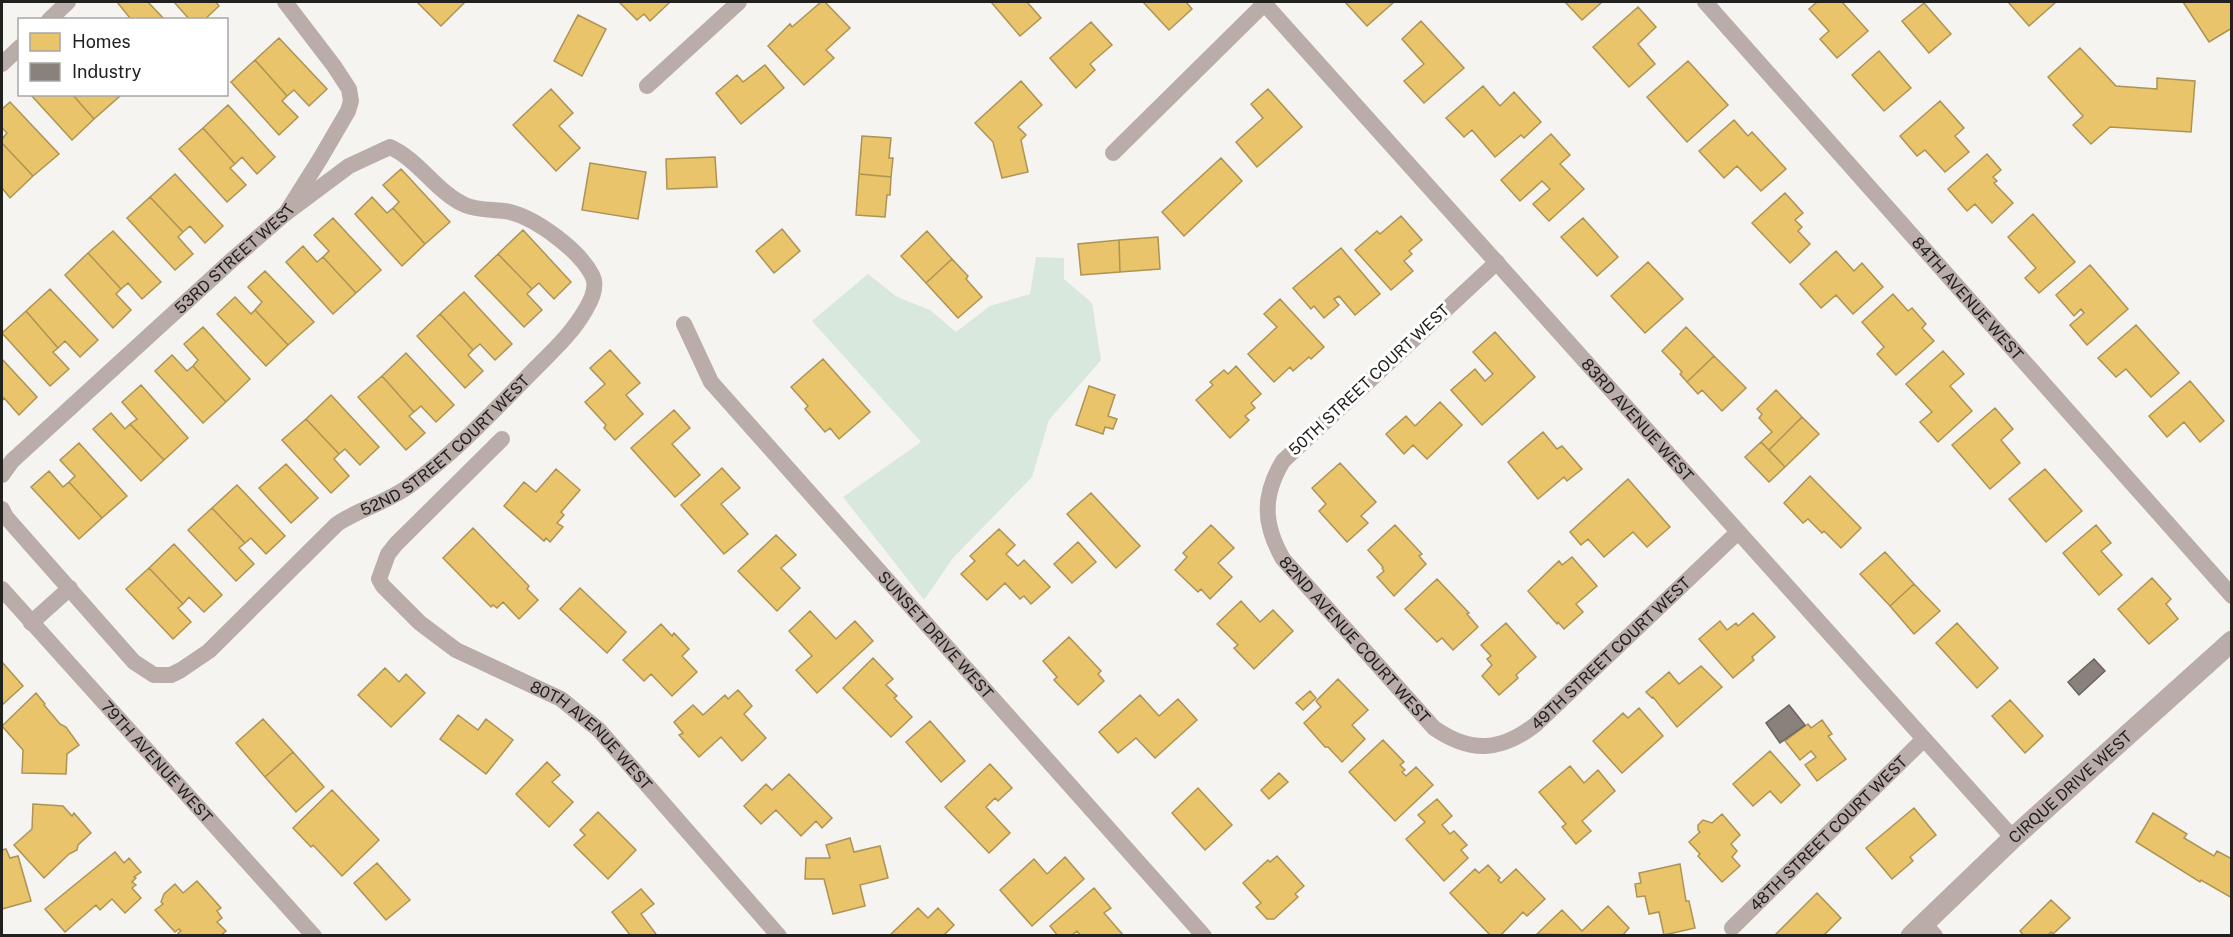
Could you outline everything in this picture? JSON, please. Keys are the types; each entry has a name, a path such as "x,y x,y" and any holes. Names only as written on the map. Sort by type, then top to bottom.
{"street":[{"path":"51,18 68,2"},
{"name":"53RD STREET WEST","path":"2,475 12,461 286,213 348,111 351,101 349,89 285,2"},
{"path":"647,86 739,2"},
{"path":"1113,153 1264,2"},
{"name":"83RD AVENUE WEST","path":"1264,2 2013,838"},
{"name":"84TH AVENUE WEST","path":"1705,2 2232,596"},
{"path":"2,64 18,49"},
{"name":"52ND STREET COURT WEST","path":"2,509 6,517 134,662 154,675 171,675 208,651 337,524 352,514 406,489 435,467 566,338 586,309 595,290 592,276 562,242 526,217 466,206 401,152 390,147 349,166 286,213"},
{"name":"50TH STREET COURT WEST","path":"1267,514 1269,493 1283,461 1497,262"},
{"name":"SUNSET DRIVE WEST","path":"684,324 711,382 1204,936"},
{"name":"80TH AVENUE WEST","path":"502,439 396,544 388,554 379,579 383,586 439,638 456,650 561,699 599,730 779,936"},
{"name":"82ND AVENUE COURT WEST","path":"1267,514 1273,541 1291,568 1434,728 1449,738 1469,745"},
{"name":"49TH STREET COURT WEST","path":"1469,745 1503,744 1520,736 1535,725 1738,532"},
{"path":"31,623 70,588"},
{"name":"79TH AVENUE WEST","path":"2,589 314,936"},
{"name":"CIRQUE DRIVE WEST","path":"1923,932 2013,838 2232,641"},
{"name":"48TH STREET COURT WEST","path":"1732,928 1924,739"}],"green space":[{"path":"1036,257 1064,258 1064,279 1092,303 1101,360 1049,420 1032,477 953,558 924,600 843,497 921,442 812,321 868,274 897,297 930,310 956,332 990,306 1030,294"}],"building: Homes":[{"path":"117,2 148,2 163,18 130,18"},
{"path":"174,2 216,2 219,6 206,18 188,18"},
{"path":"417,2 465,2 441,26"},
{"path":"619,2 670,2 650,21 644,14 637,20"},
{"path":"821,2 825,2 850,28 826,50 834,58 804,85 768,46 790,24 792,27"},
{"path":"991,2 1027,2 1041,18 1020,36"},
{"path":"1143,2 1186,2 1192,9 1169,30"},
{"path":"1345,2 1394,2 1367,26"},
{"path":"1565,2 1602,2 1582,20"},
{"path":"1817,2 1842,2 1868,31 1837,58 1820,39 1829,31 1809,9"},
{"path":"2008,2 2056,2 2029,26"},
{"path":"2183,2 2231,2 2232,28 2209,42"},
{"path":"1924,3 1951,34 1929,53 1902,21"},
{"path":"1638,7 1656,27 1638,44 1655,64 1629,87 1593,47"},
{"path":"578,15 606,29 582,76 554,61"},
{"path":"1421,21 1464,68 1424,103 1404,81 1424,64 1402,39"},
{"path":"1091,22 1112,45 1090,64 1095,70 1076,88 1050,58"},
{"path":"279,38 327,89 309,106 294,90 287,96 255,60"},
{"path":"2080,48 2116,86 2157,89 2157,78 2195,81 2191,132 2110,127 2091,144 2073,125 2083,116 2048,77"},
{"path":"1879,51 1911,88 1884,111 1852,75"},
{"path":"255,60 287,96 282,101 298,117 279,135 231,82"},
{"path":"1688,61 1728,105 1687,142 1647,97"},
{"path":"765,65 784,88 741,124 716,93 737,75 743,82"},
{"path":"1021,81 1042,105 1018,127 1026,135 1021,140 1028,172 1002,178 993,142 975,123"},
{"path":"1483,86 1500,106 1514,92 1541,122 1524,138 1521,135 1495,157 1472,130 1464,137 1446,118"},
{"path":"551,89 573,113 559,126 580,148 556,171 513,125"},
{"path":"1268,89 1302,127 1257,167 1236,142 1263,118 1251,104"},
{"path":"32,96 74,96 94,119 72,140"},
{"path":"74,96 120,96 94,119"},
{"path":"1940,101 1964,128 1955,136 1969,152 1945,172 1925,150 1917,156 1900,136"},
{"path":"10,102 59,154 33,176 2,143 7,133 2,128 2,109"},
{"path":"228,105 275,157 257,174 242,157 235,164 203,128"},
{"path":"1734,120 1748,136 1752,132 1786,169 1761,191 1737,166 1724,178 1699,151"},
{"path":"203,128 235,164 230,168 246,185 227,202 179,149"},
{"path":"1551,134 1570,155 1560,164 1584,189 1549,221 1533,204 1550,189 1542,181 1520,201 1501,180"},
{"path":"862,136 891,138 889,158 893,158 891,177 859,174"},
{"path":"2,143 33,176 10,198 2,188"},
{"path":"1987,154 2001,170 1993,177 1997,181 1994,183 2013,203 1992,223 1975,204 1967,211 1948,189"},
{"path":"715,157 717,187 667,189 666,159"},
{"path":"1221,158 1242,181 1184,236 1162,212"},
{"path":"590,163 646,172 638,219 582,210"},
{"path":"401,169 450,222 425,244 393,208 399,202 383,185"},
{"path":"175,174 223,226 205,243 190,226 183,232 150,197"},
{"path":"859,174 891,177 885,217 856,215"},
{"path":"1785,193 1803,213 1795,220 1802,227 1798,231 1810,244 1790,263 1752,223"},
{"path":"150,197 183,232 178,237 193,254 175,270 127,218"},
{"path":"372,197 387,213 393,208 425,244 402,266 355,214"},
{"path":"2033,214 2075,262 2039,293 2025,278 2036,268 2008,237"},
{"path":"1401,216 1422,240 1409,251 1412,254 1404,261 1413,271 1391,290 1355,250 1377,231 1380,234"},
{"path":"333,218 381,270 356,293 323,257 329,251 314,235"},
{"path":"1583,218 1618,257 1597,276 1561,237"},
{"path":"782,229 800,251 774,273 756,251"},
{"path":"523,230 571,282 554,299 539,283 532,289 498,254"},
{"path":"113,231 161,282 142,299 128,283 121,289 88,253"},
{"path":"927,231 952,259 926,283 901,256"},
{"path":"1158,237 1160,269 1120,272 1119,240"},
{"path":"1119,240 1120,272 1081,275 1078,244"},
{"path":"303,246 317,262 323,257 356,293 333,314 286,262"},
{"path":"1341,248 1380,294 1355,315 1339,296 1334,299 1339,305 1324,318 1314,306 1311,309 1293,288"},
{"path":"1836,251 1854,271 1862,263 1883,287 1853,314 1836,295 1821,308 1800,284"},
{"path":"88,253 121,289 116,294 131,310 113,328 65,275"},
{"path":"498,254 532,289 527,294 542,310 524,327 475,276"},
{"path":"952,259 968,276 966,279 982,297 958,318 926,283"},
{"path":"1648,262 1683,299 1645,333 1611,296"},
{"path":"2090,265 2128,309 2087,345 2070,325 2084,313 2081,309 2074,316 2056,295"},
{"path":"265,271 314,322 288,345 255,310 262,302 248,287"},
{"path":"50,289 98,340 80,357 65,341 58,348 26,311"},
{"path":"464,292 512,344 495,360 480,344 473,350 440,314"},
{"path":"1893,294 1908,311 1912,308 1926,324 1922,328 1934,341 1896,375 1877,354 1884,347 1862,322"},
{"path":"235,297 251,314 255,310 288,345 266,366 217,314"},
{"path":"1280,299 1324,347 1293,371 1290,367 1274,382 1248,354 1277,327 1264,314"},
{"path":"26,311 58,348 53,352 69,369 50,386 2,333"},
{"path":"440,314 473,350 468,355 483,371 465,388 417,336"},
{"path":"2136,325 2179,373 2151,397 2126,369 2116,377 2098,358"},
{"path":"203,327 250,379 226,402 193,366 198,360 184,344"},
{"path":"1686,327 1714,356 1687,382 1680,374 1682,372 1662,351"},
{"path":"1495,332 1535,377 1482,425 1451,390 1475,369 1485,381 1493,374 1473,352"},
{"path":"610,350 640,383 626,395 643,414 615,440 604,428 606,425 585,402 605,384 590,368"},
{"path":"1943,351 1964,374 1950,386 1972,411 1938,442 1920,422 1932,412 1906,384"},
{"path":"406,353 454,405 436,422 421,406 414,412 382,376"},
{"path":"172,355 187,371 193,366 226,402 203,423 155,371"},
{"path":"1714,356 1746,388 1722,411 1702,390 1698,394 1687,382"},
{"path":"2,359 37,397 19,415 4,398 2,401"},
{"path":"823,359 870,412 839,439 830,428 825,432 805,409 808,406 791,387"},
{"path":"1236,366 1261,394 1251,403 1255,408 1245,416 1249,420 1230,438 1196,400 1213,385 1210,382 1224,370 1228,374"},
{"path":"382,376 414,412 409,416 425,433 406,450 358,397"},
{"path":"2190,381 2224,421 2200,442 2184,422 2167,437 2149,416"},
{"path":"141,385 188,438 164,460 130,424 137,419 122,402"},
{"path":"1089,386 1115,395 1108,416 1117,419 1113,429 1105,427 1103,434 1076,425"},
{"path":"1776,390 1802,417 1769,450 1761,442 1772,432 1759,418 1762,414 1757,409"},
{"path":"331,395 379,447 360,465 345,449 339,454 306,419"},
{"path":"1440,402 1462,425 1427,459 1413,445 1404,454 1386,434 1406,416 1415,426"},
{"path":"1995,408 2013,429 2001,440 2020,463 1990,489 1952,445"},
{"path":"674,410 690,428 672,444 700,475 675,497 631,448"},
{"path":"111,413 125,429 130,424 164,460 141,481 93,429"},
{"path":"1802,417 1819,434 1785,467 1769,450"},
{"path":"306,419 339,454 334,459 349,476 331,493 282,440"},
{"path":"1543,432 1557,449 1562,446 1582,469 1567,481 1564,477 1538,499 1508,462"},
{"path":"1761,442 1785,467 1769,482 1745,457"},
{"path":"79,443 127,496 102,518 69,482 75,476 60,460"},
{"path":"1340,463 1376,502 1361,516 1368,523 1347,542 1319,511 1326,504 1312,488"},
{"path":"286,464 318,498 291,523 259,488"},
{"path":"722,468 740,488 721,504 748,534 724,554 681,505"},
{"path":"556,469 580,490 561,512 564,515 557,523 563,527 550,542 546,538 544,541 504,506 524,482 536,492"},
{"path":"2045,469 2082,511 2046,542 2009,499"},
{"path":"49,471 63,487 69,482 102,518 79,539 31,487"},
{"path":"1810,476 1861,528 1841,548 1808,519 1803,523 1784,503"},
{"path":"1628,479 1670,527 1647,547 1633,532 1604,557 1588,539 1581,545 1570,532"},
{"path":"237,485 285,536 266,554 251,538 245,543 212,508"},
{"path":"1091,493 1140,546 1116,568 1067,514"},
{"path":"212,508 245,543 239,548 254,564 236,581 188,530"},
{"path":"1211,525 1234,548 1218,563 1232,577 1210,599 1201,589 1198,592 1175,570 1187,557 1183,553"},
{"path":"1395,525 1422,554 1419,556 1426,564 1394,596 1377,577 1384,571 1383,567 1368,550"},
{"path":"2096,525 2111,543 2101,551 2122,575 2099,595 2063,553"},
{"path":"473,528 529,586 527,589 538,600 519,619 503,602 497,608 493,605 491,607 443,558"},
{"path":"999,529 1015,545 1006,554 1018,566 1024,560 1050,587 1031,604 1024,596 1020,599 1005,583 987,600 961,574 975,561 970,556"},
{"path":"776,535 796,555 781,568 800,588 777,611 738,571"},
{"path":"1078,542 1096,562 1072,583 1054,564"},
{"path":"174,544 222,595 204,612 189,597 183,604 149,568"},
{"path":"1885,552 1914,584 1890,606 1860,574"},
{"path":"1572,557 1597,586 1576,604 1583,612 1564,629 1528,591 1559,561 1562,565"},
{"path":"149,568 183,604 178,608 191,622 173,639 126,589"},
{"path":"2152,578 2171,599 2166,604 2178,619 2149,644 2118,609"},
{"path":"1437,579 1469,613 1467,614 1478,627 1453,650 1442,638 1437,642 1405,609"},
{"path":"1914,584 1940,611 1914,634 1890,606"},
{"path":"580,588 626,632 607,653 560,609"},
{"path":"1241,601 1260,622 1273,610 1293,631 1254,669 1234,648 1238,645 1217,624"},
{"path":"810,611 836,639 855,621 873,641 817,693 796,670 812,656 789,631"},
{"path":"1753,613 1775,637 1733,678 1699,639 1720,621 1727,630 1736,623 1738,626"},
{"path":"1506,623 1536,657 1499,695 1482,676 1492,665 1487,659 1491,656 1481,645"},
{"path":"1957,623 1998,668 1977,688 1936,643"},
{"path":"661,624 672,636 674,633 689,649 682,656 697,672 672,696 651,674 644,681 623,660"},
{"path":"1069,637 1101,671 1098,674 1104,681 1078,705 1054,680 1057,677 1043,661"},
{"path":"873,658 893,679 886,685 897,696 894,698 912,717 891,737 843,688"},
{"path":"2,662 23,686 2,705"},
{"path":"1701,666 1722,687 1677,727 1653,697 1646,692 1669,672 1679,684"},
{"path":"385,668 399,682 406,674 425,693 391,727 358,695"},
{"path":"1338,679 1368,710 1352,725 1365,739 1342,762 1304,723 1321,707 1316,701"},
{"path":"738,690 752,706 744,714 766,738 742,761 721,737 699,757 679,735 683,733 674,722 693,705 703,715 725,695 728,699"},
{"path":"1310,691 1316,698 1303,710 1296,703"},
{"path":"36,693 79,745 67,754 66,774 22,773 23,750 2,726"},
{"path":"1140,695 1159,716 1178,699 1197,720 1155,758 1136,738 1118,753 1099,732"},
{"path":"2010,700 2043,736 2025,753 1992,716"},
{"path":"1639,708 1663,736 1622,773 1593,741 1623,713 1628,718"},
{"path":"458,715 478,730 486,719 513,740 486,774 440,739"},
{"path":"263,719 293,752 265,777 236,743"},
{"path":"1822,720 1832,734 1828,736 1846,759 1817,781 1805,765 1816,757 1811,751 1800,760 1785,741 1808,724 1811,728"},
{"path":"930,721 965,761 941,782 906,742"},
{"path":"1383,740 1404,762 1400,765 1405,770 1402,772 1406,776 1416,767 1433,785 1395,821 1349,772"},
{"path":"1770,751 1800,785 1781,803 1770,791 1753,806 1733,784"},
{"path":"293,752 324,787 296,812 265,777"},
{"path":"547,762 560,775 552,782 573,802 549,827 516,794"},
{"path":"990,764 1012,788 998,801 995,798 986,807 1010,833 989,853 945,807"},
{"path":"1570,766 1584,783 1598,770 1615,791 1582,821 1591,831 1576,844 1562,827 1566,824 1539,792"},
{"path":"1279,773 1288,782 1269,799 1261,790"},
{"path":"789,774 832,818 822,828 816,821 801,836 776,810 761,824 744,806 766,784 772,790"},
{"path":"1198,788 1232,825 1205,850 1172,813"},
{"path":"332,790 379,840 342,876 313,845 311,847 293,828"},
{"path":"1437,799 1452,816 1442,825 1450,834 1454,831 1467,845 1461,850 1468,858 1444,881 1406,839 1425,822 1418,815"},
{"path":"33,804 63,806 72,816 74,813 91,833 78,845 77,850 69,854 44,878 14,845 32,829"},
{"path":"1914,808 1936,835 1910,857 1913,861 1892,879 1866,848"},
{"path":"598,812 636,850 608,879 574,845 585,835 580,830"},
{"path":"2153,813 2187,834 2184,838 2214,856 2217,851 2232,859 2232,898 2201,880 2200,882 2136,842"},
{"path":"1722,814 1740,835 1731,844 1737,851 1732,857 1740,866 1722,882 1698,856 1700,854 1689,842 1700,832 1698,825 1703,820 1712,823"},
{"path":"850,838 854,852 880,846 888,878 860,885 865,906 833,914 824,879 805,879 806,858 830,858 826,845"},
{"path":"6,849 10,858 18,856 31,901 2,909 2,850"},
{"path":"115,852 124,863 129,858 141,872 134,877 136,878 132,882 136,885 132,888 141,898 125,913 112,899 100,910 96,905 65,932 45,909"},
{"path":"1277,856 1304,886 1295,894 1298,897 1274,919 1267,919 1256,907 1261,903 1243,883 1268,860 1270,862"},
{"path":"1065,857 1084,879 1032,926 1000,890 1034,859 1047,874"},
{"path":"377,863 410,900 386,920 354,883"},
{"path":"1680,864 1686,901 1689,901 1695,928 1664,935 1659,912 1649,914 1645,896 1637,897 1635,884 1641,883 1639,873"},
{"path":"1488,865 1500,878 1498,880 1501,883 1516,869 1545,899 1527,916 1523,912 1500,936 1491,936 1450,893 1475,869 1479,873"},
{"path":"197,881 221,908 217,911 222,918 217,922 226,931 220,936 181,936 178,933 181,931 179,929 175,932 155,910 163,904 161,902 164,894 175,884 183,893"},
{"path":"1094,888 1111,908 1104,913 1124,936 1081,936 1077,931 1071,936 1058,936 1050,926"},
{"path":"641,889 654,904 641,914 656,934 655,936 631,936 612,912"},
{"path":"1817,893 1841,918 1823,936 1774,936"},
{"path":"2051,900 2070,918 2053,934 2051,932 2047,936 2024,936 2020,931"},
{"path":"1608,906 1629,928 1622,936 1537,934 1562,910 1582,931"},
{"path":"918,908 928,918 938,908 954,925 943,936 889,936"}],"building: Industry":[{"path":"2094,659 2105,671 2079,695 2068,682"},
{"path":"1789,705 1805,725 1780,743 1766,723"}]}
